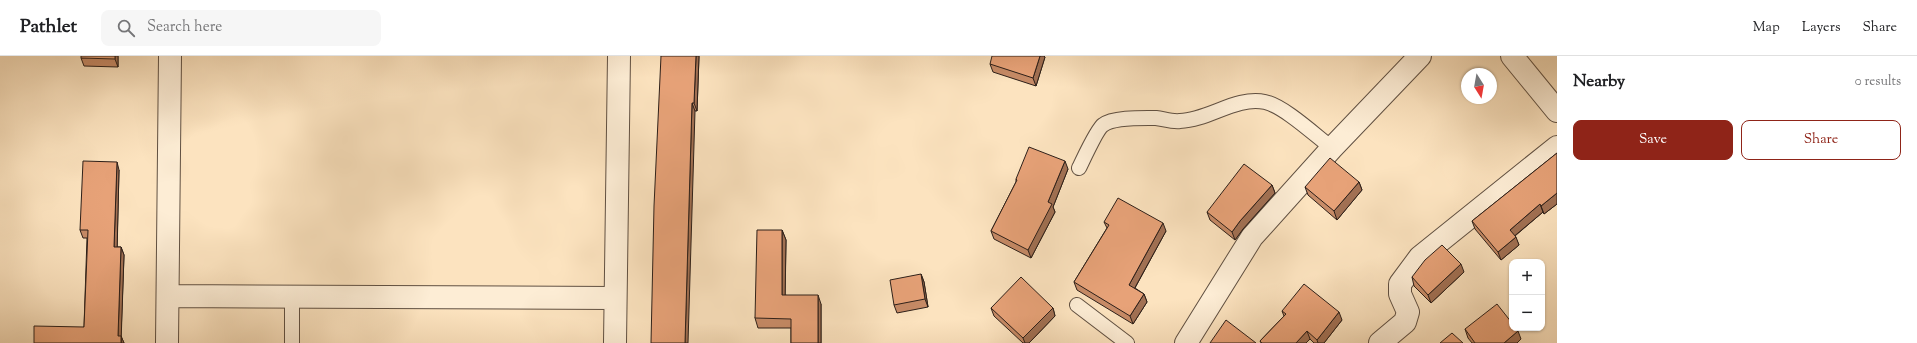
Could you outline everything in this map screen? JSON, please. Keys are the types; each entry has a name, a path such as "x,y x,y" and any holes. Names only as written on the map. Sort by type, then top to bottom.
{"street":[{"path":"167,343 170,56"},
{"path":"615,343 619,56"},
{"path":"1186,343 1252,237 1332,148 1420,56"},
{"path":"1512,56 1557,111"},
{"path":"1380,343 1405,322 1408,312 1400,294 1400,284 1420,257 1557,147"},
{"path":"168,296 615,298"}],"lane":[{"path":"1079,168 1102,126 1115,120 1156,118 1179,122 1195,120 1215,111 1248,102 1265,102 1284,111 1332,148"},
{"path":"292,297 292,343"},
{"path":"1077,305 1128,343"}],"building":[{"path":"81,56 115,56 115,59 81,58"},
{"path":"661,56 696,56 694,103 692,103 685,343 651,343 654,206"},
{"path":"992,56 1040,56 1033,78 990,64"},
{"path":"1029,147 1065,161 1048,202 1052,204 1028,250 991,231 1017,180 1016,179"},
{"path":"1557,153 1557,193 1541,206 1540,204 1510,230 1516,237 1498,252 1472,221"},
{"path":"1330,158 1359,182 1334,211 1305,187"},
{"path":"83,161 117,162 114,247 121,247 118,336 121,336 121,343 34,343 34,326 84,327 88,230 80,230"},
{"path":"1244,164 1272,185 1232,232 1207,212"},
{"path":"1118,198 1163,223 1129,285 1144,294 1130,316 1074,282 1109,225 1104,222"},
{"path":"757,230 782,230 782,295 818,295 818,343 791,343 791,319 755,318"},
{"path":"1442,245 1461,264 1428,295 1412,277 1425,260"},
{"path":"921,274 925,299 894,305 890,280"},
{"path":"1021,277 1053,308 1023,338 991,308"},
{"path":"1304,284 1339,312 1317,340 1307,331 1296,343 1262,343 1260,341 1286,314 1282,311"},
{"path":"1497,304 1509,319 1509,331 1518,331 1504,343 1475,343 1465,329"},
{"path":"1226,320 1256,343 1210,343"},
{"path":"1452,333 1463,343 1440,343"}]}
